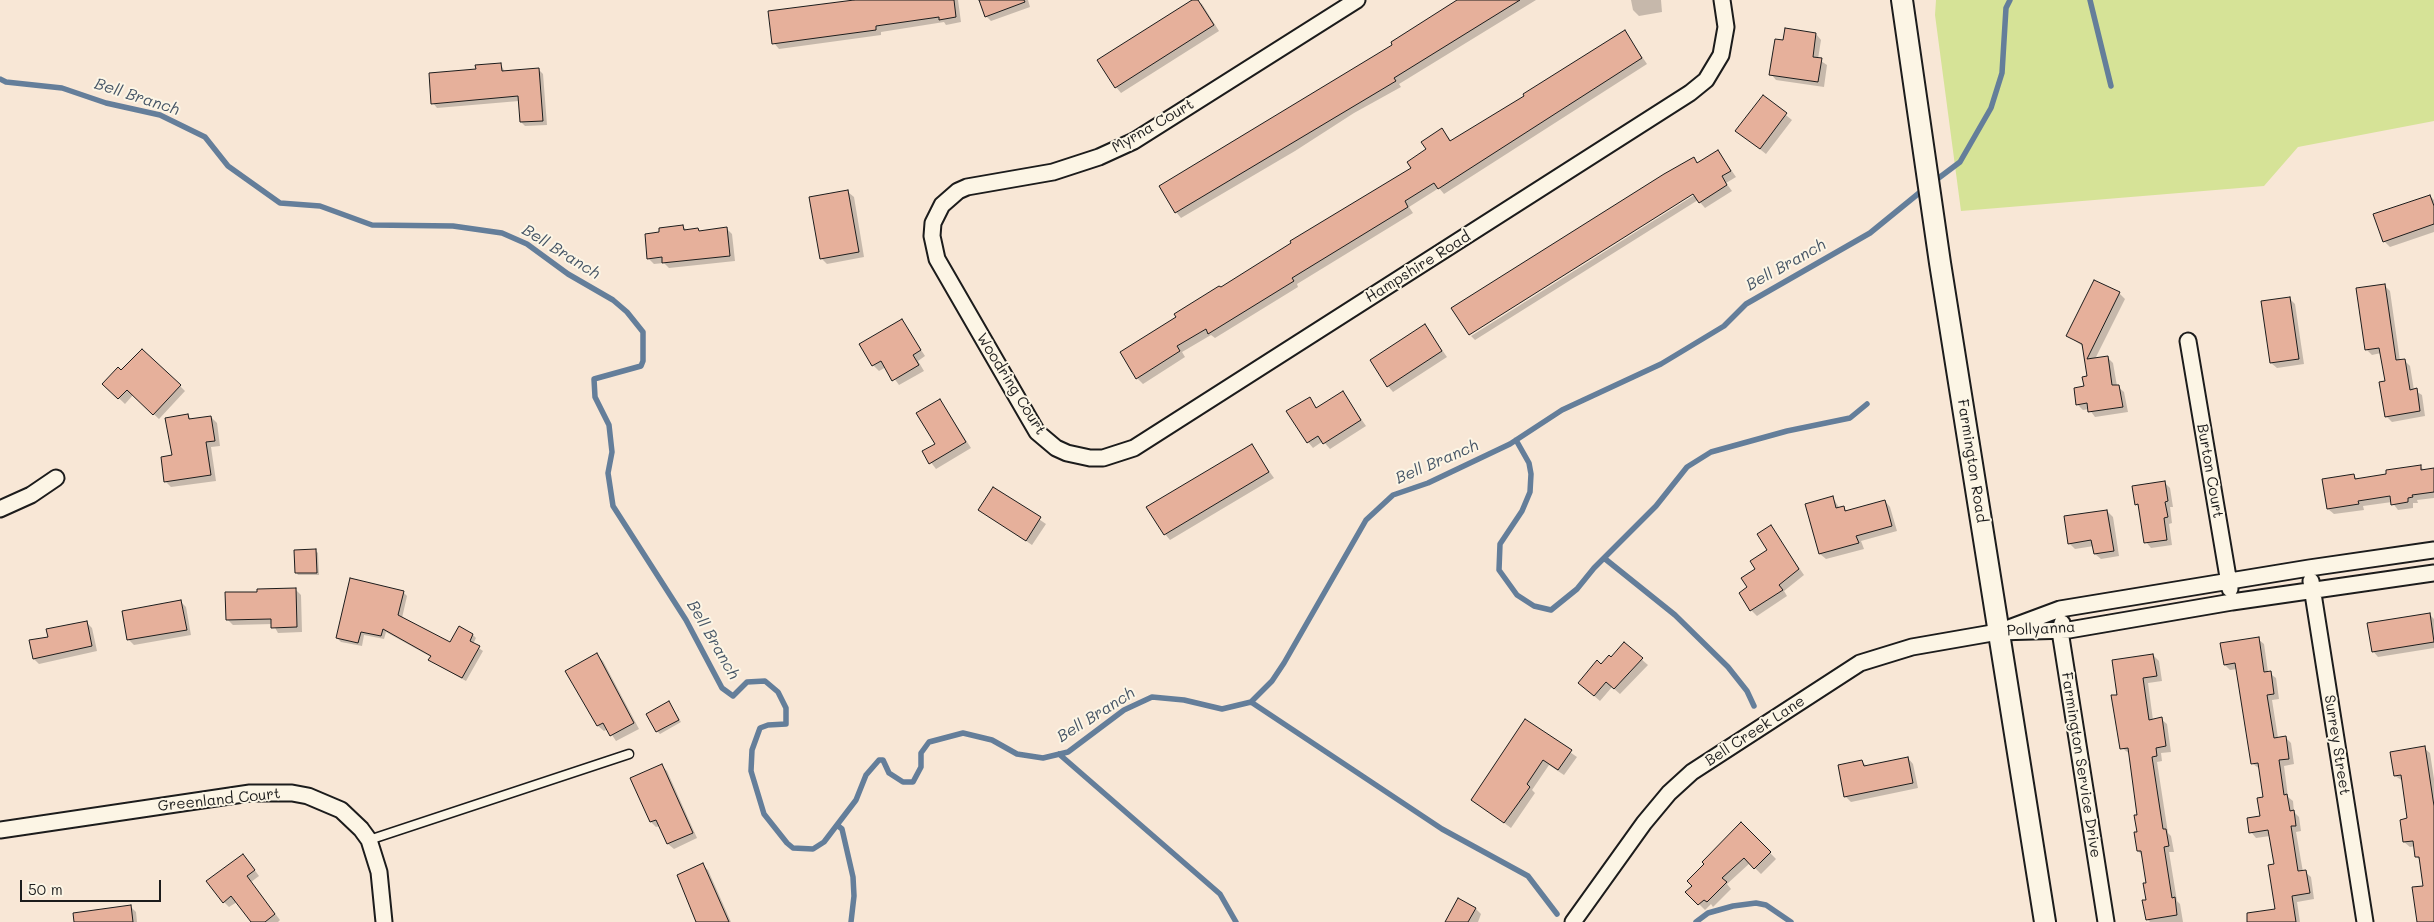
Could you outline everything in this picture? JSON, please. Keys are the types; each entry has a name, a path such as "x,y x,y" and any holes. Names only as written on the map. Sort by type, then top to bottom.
{"main road":[{"name":"Farmington Road","path":"1902,0 1940,263 2045,922"}],"street":[{"name":"Hampshire Road","path":"1184,415 1690,93 1706,80 1714,70 1725,43 1726,27 1722,0"},
{"name":"Myrna Court","path":"936,215 950,197 967,188 1053,172 1099,157 1134,141 1354,1"},
{"name":"Woodring Court","path":"936,215 932,236 937,259 1030,420 1046,440 1067,453 1090,458 1103,458 1134,448 1184,415"},
{"name":"Burton Court","path":"2188,341 2232,602"},
{"path":"0,508 31,495 56,478"},
{"name":"Pollyanna","path":"1998,632 2060,609 2228,580 2434,550"},
{"name":"Surrey Street","path":"2309,568 2364,922"},
{"name":"Pollyanna","path":"1998,632 2060,631 2232,602 2434,573"},
{"name":"Farmington Service Drive","path":"2060,609 2062,620 2060,631 2106,922"},
{"name":"Bell Creek Lane","path":"1573,922 1644,823 1669,793 1692,772 1717,754 1860,663 1912,647 1998,632"},
{"name":"Greenland Court","path":"0,830 240,794 278,792 308,796 331,804 352,820 369,840 379,872 384,899 384,922"}],"lane":[{"path":"369,840 629,754"}],"green space":[{"path":"1936,0 2434,0 2434,121 2298,147 2264,186 1961,211 1935,15"}],"building":[{"path":"854,0 954,0 956,17 939,20 939,17 876,26 876,30 772,44 768,11"},
{"path":"979,0 1024,0 1025,2 985,17"},
{"path":"1192,0 1198,0 1214,25 1115,88 1097,60"},
{"path":"1457,0 1520,0 1394,78 1396,81 1175,213 1159,186 1392,45 1391,42"},
{"path":"1785,28 1816,33 1813,57 1822,58 1818,82 1769,75 1775,39 1783,40"},
{"path":"1625,30 1642,58 1438,189 1434,183 1405,201 1408,207 1292,278 1294,281 1208,334 1206,329 1177,346 1180,351 1136,379 1120,352 1176,317 1174,314 1219,286 1221,287 1291,243 1290,241 1411,168 1407,162 1426,149 1421,142 1442,128 1450,141 1524,96 1523,94"},
{"path":"501,63 502,71 539,68 543,121 520,122 518,96 431,104 429,73 476,69 475,65"},
{"path":"1763,95 1787,113 1760,149 1735,131"},
{"path":"1718,150 1731,171 1722,176 1727,185 1699,203 1693,194 1469,335 1451,308 1664,174 1694,157 1697,163"},
{"path":"848,190 859,252 820,259 809,197"},
{"path":"2430,195 2434,206 2434,224 2383,242 2373,214"},
{"path":"683,225 684,230 698,228 699,231 727,227 730,256 662,263 662,257 647,259 645,234 659,232 659,228"},
{"path":"2094,280 2120,292 2087,359 2108,356 2112,385 2119,385 2123,407 2088,412 2087,403 2076,405 2074,388 2084,386 2082,377 2087,376 2082,344 2066,336"},
{"path":"2385,284 2396,360 2405,359 2410,390 2417,388 2420,411 2385,417 2379,382 2385,381 2379,348 2365,350 2356,288"},
{"path":"2290,297 2299,359 2270,363 2261,301"},
{"path":"902,319 921,350 913,355 919,365 892,381 881,361 872,366 859,344"},
{"path":"1425,324 1442,351 1387,387 1370,360"},
{"path":"142,349 181,385 153,415 127,390 118,399 102,384 118,367 121,370"},
{"path":"1343,391 1361,420 1323,444 1318,436 1307,443 1286,411 1310,397 1316,408"},
{"path":"940,399 966,442 929,464 922,451 935,444 916,413"},
{"path":"188,414 189,419 211,416 215,441 206,442 211,475 164,482 161,457 172,455 165,418"},
{"path":"1252,444 1269,472 1164,535 1146,507"},
{"path":"2421,465 2421,470 2434,468 2434,492 2412,495 2413,497 2408,498 2408,502 2391,505 2390,496 2358,501 2359,504 2327,509 2322,479 2354,474 2355,479 2386,474 2386,470"},
{"path":"2165,481 2168,501 2165,502 2168,517 2164,518 2167,540 2144,543 2138,504 2135,505 2132,486"},
{"path":"993,487 1041,517 1026,541 978,510"},
{"path":"1833,496 1836,508 1844,506 1845,511 1885,500 1892,526 1856,536 1859,543 1819,554 1805,504"},
{"path":"2107,510 2114,551 2094,554 2091,540 2068,544 2064,516"},
{"path":"1771,525 1799,569 1779,585 1783,590 1750,611 1739,593 1747,587 1741,578 1755,569 1750,561 1767,550 1757,534"},
{"path":"316,549 317,573 295,573 294,550"},
{"path":"350,578 404,591 398,615 450,642 459,626 473,634 470,641 480,646 462,678 428,660 431,656 383,629 381,636 361,632 358,643 336,638"},
{"path":"296,588 297,627 271,628 271,619 226,620 225,592 257,592 257,589"},
{"path":"181,600 187,630 127,640 122,611"},
{"path":"2430,613 2434,642 2372,652 2367,623"},
{"path":"87,621 92,646 33,659 29,640 48,637 46,629"},
{"path":"2259,637 2264,672 2271,671 2274,694 2267,695 2274,738 2286,736 2289,759 2279,760 2284,795 2287,794 2290,811 2294,810 2296,826 2291,826 2298,871 2306,870 2310,893 2292,896 2296,922 2247,922 2247,913 2275,909 2268,865 2274,864 2268,830 2249,833 2247,818 2260,816 2257,798 2263,797 2258,763 2251,764 2235,663 2224,665 2220,643"},
{"path":"1624,642 1643,658 1614,689 1606,682 1594,696 1578,683 1597,660 1601,664 1609,655 1611,657"},
{"path":"597,653 634,723 610,736 603,723 597,726 565,671"},
{"path":"2153,654 2157,676 2143,678 2149,720 2162,717 2166,746 2156,748 2157,756 2152,757 2163,829 2166,829 2169,846 2164,847 2172,898 2175,897 2177,915 2146,920 2142,900 2146,900 2143,883 2146,883 2141,851 2137,851 2134,832 2137,832 2134,815 2137,815 2128,748 2120,749 2111,695 2117,695 2112,660"},
{"path":"669,701 679,720 656,732 646,714"},
{"path":"1525,719 1572,750 1558,770 1543,760 1527,784 1530,787 1504,823 1471,800"},
{"path":"2425,746 2434,806 2434,922 2417,922 2412,887 2423,886 2419,857 2415,857 2413,841 2403,842 2400,820 2407,818 2401,775 2394,776 2390,752"},
{"path":"1908,757 1913,783 1844,797 1838,765 1862,760 1864,766"},
{"path":"662,764 693,833 667,844 656,820 650,822 630,778"},
{"path":"1741,822 1771,852 1754,869 1744,858 1722,878 1727,882 1707,902 1704,900 1698,905 1685,892 1692,886 1687,881 1704,864 1702,862"},
{"path":"243,854 255,870 247,876 275,914 265,922 251,922 231,896 223,903 206,881"},
{"path":"703,863 729,922 696,922 677,875"},
{"path":"1458,898 1476,908 1468,922 1445,922"},
{"path":"131,905 133,922 74,922 73,913"}],"waterway":[{"name":"Bell Branch","path":"1932,183 1960,162 1991,108 2002,73 2006,8 2010,0"},
{"path":"2090,0 2111,86"},
{"name":"Bell Branch","path":"0,79 6,82 62,88 106,103 160,115 205,137 228,166 280,203 320,206 372,225 453,226 502,233 527,244 568,274 613,300 627,312 643,332 643,361 641,366 594,379 595,397 609,425 612,452 608,473 613,506 686,620 722,688 733,696 747,682 765,681 778,692 786,708 786,724 768,725 760,728 752,750 751,771 764,814 793,848 813,849 824,842 856,800 866,775 879,760 883,760 889,773 903,782 913,782 921,767 921,753 929,742 963,733 992,740 1017,754 1043,758 1068,752 1124,710 1152,697 1184,700 1222,709 1251,702 1272,681 1284,663 1366,520 1393,495 1428,483 1510,444 1562,410 1661,364 1724,326 1746,304 1870,233 1924,189"},
{"path":"1516,440 1529,463 1531,474 1530,492 1522,511 1500,544 1499,570 1517,595 1534,606 1551,610 1577,589 1594,568 1656,506 1687,467 1711,452 1787,431 1850,418 1867,404"},
{"path":"1604,558 1675,615 1728,667 1747,691 1754,706"},
{"path":"1251,702 1442,829 1528,876 1557,914"},
{"path":"1059,754 1220,894 1236,922"},
{"path":"837,825 842,829 853,877 854,896 851,922"},
{"path":"1696,922 1708,913 1733,906 1756,903 1766,905 1791,922"}]}
